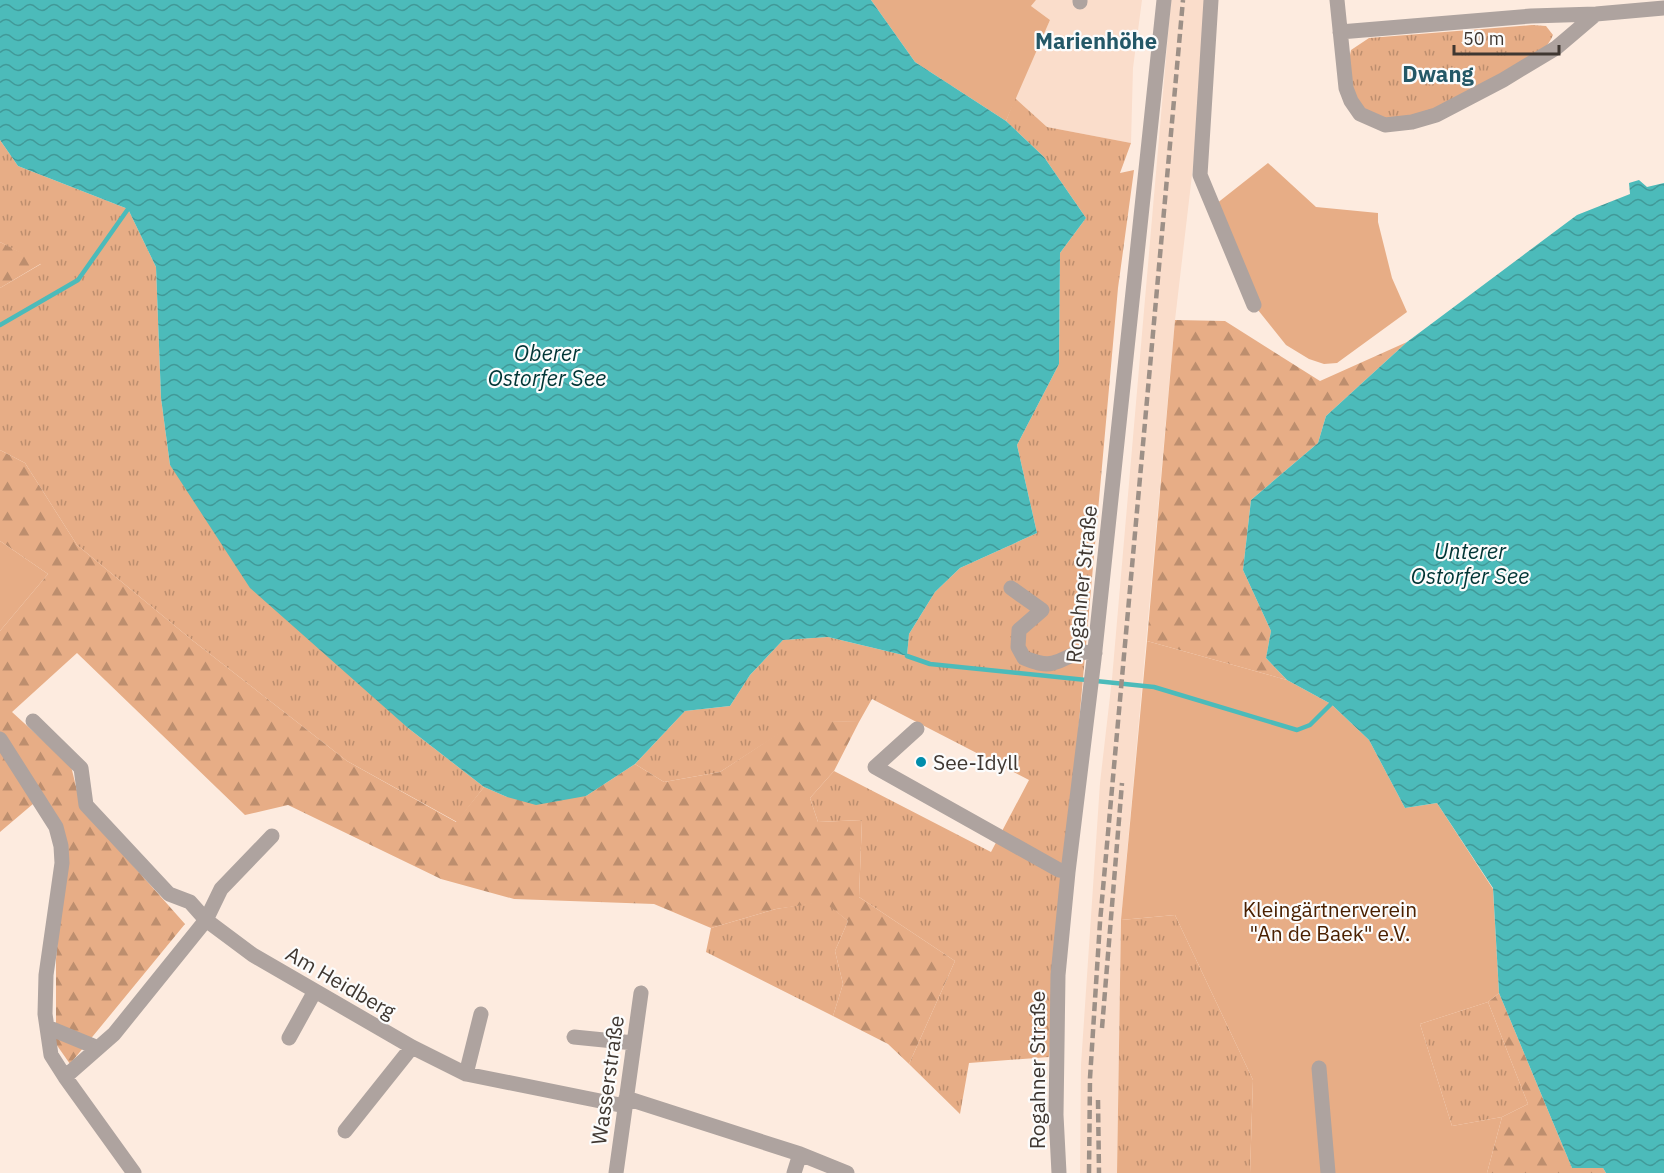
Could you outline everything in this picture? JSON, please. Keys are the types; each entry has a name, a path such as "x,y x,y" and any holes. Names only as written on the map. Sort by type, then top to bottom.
{"street":[{"name":"Rogahner Straße","path":"1059,1173 1056,1115 1058,975 1164,0"},
{"path":"1211,0 1200,175 1254,305"},
{"path":"1337,0 1346,88 1360,114 1384,125 1412,122 1436,115 1503,80 1556,48 1596,14"},
{"path":"1529,0 1531,16"},
{"path":"1340,32 1531,16 1596,14 1664,8"},
{"path":"1011,588 1041,610 1019,630 1018,647 1024,658 1042,664 1053,663 1078,652 1094,658"},
{"name":"Am Heidberg","path":"33,721 81,768 86,805 169,894 190,903 206,920 253,955 412,1047 466,1074 626,1102 800,1154 847,1173"},
{"path":"917,729 874,767 1059,870 1068,872"},
{"path":"0,739 56,827 61,846 62,863 46,975 45,1014 51,1055 134,1173"},
{"path":"65,1077 114,1034 206,920 220,889 273,836"},
{"path":"289,1038 315,991"},
{"name":"Wasserstraße","path":"616,1173 640,993"},
{"path":"466,1074 481,1014"},
{"path":"47,1027 98,1048"},
{"path":"574,1037 634,1043"},
{"path":"345,1131 412,1047"},
{"path":"1319,1068 1328,1173"},
{"path":"794,1173 800,1154"}],"shaded area":[{"path":"1036,0 1142,0 1133,68 1131,143 1047,127 1015,98 1050,20 1031,6"},
{"path":"1171,0 1211,0 1211,13 1175,320 1121,920 1117,1173 1080,1173 1081,1065 1100,783 1112,679"}],"green space":[{"path":"871,0 1036,0 1031,6 1050,20 1006,121 915,62"},
{"path":"1532,25 1546,26 1553,35 1542,51 1516,69 1436,111 1382,121 1363,111 1352,93 1349,71 1351,50 1369,38"},
{"path":"1015,98 1047,127 1131,143 1120,173 1134,170 1118,288 1049,1057 969,1063 960,1114 909,1064 955,961 859,897 862,820 818,822 810,798 834,771 991,852 1029,780 872,699 859,722 799,721 720,772 664,782 635,764 685,711 730,706 750,675 783,640 828,637 907,656 909,634 935,592 960,568 1037,533 1017,445 1059,364 1060,253 1086,218 1044,157 1006,121"},
{"path":"0,140 18,166 128,209 156,267 161,398 170,465 408,728 484,787 457,822 347,761 192,640 77,545 25,463 0,450 0,288 41,264 0,242"},
{"path":"1268,163 1316,207 1378,213 1378,222 1392,278 1407,312 1337,363 1324,364 1309,359 1286,345 1254,305 1216,204"},
{"path":"0,242 42,263 0,288"},
{"path":"1175,320 1225,321 1320,381 1407,342 1326,416 1318,443 1251,500 1243,570 1271,631 1266,658 1287,680 1147,641"},
{"path":"0,450 25,463 77,545 192,640 347,761 456,822 484,787 507,797 586,796 635,764 664,782 720,772 799,720 859,722 834,771 810,798 818,822 862,820 859,897 955,961 909,1064 888,1044 833,1016 843,984 835,951 848,921 824,902 776,909 711,928 654,904 514,899 441,879 288,805 245,815 77,653 12,712 71,766 81,807 185,924 70,1064 56,1044 56,959 66,847 40,798 0,832 0,631 48,574 0,541"},
{"path":"0,541 48,574 0,631"},
{"name":"Kleingärtnerverein \"An de Baek\" e.V.","path":"1147,641 1287,680 1331,704 1369,740 1405,808 1437,803 1493,889 1499,993 1488,1002 1420,1024 1452,1126 1502,1117 1487,1173 1250,1173 1253,1080 1175,915 1121,920"},
{"path":"824,901 848,921 835,951 843,984 833,1016 706,952 711,928 776,909"},
{"path":"1175,915 1253,1080 1250,1173 1117,1173 1121,920"},
{"path":"1499,993 1572,1168 1603,1168 1606,1173 1487,1173 1502,1117 1528,1104 1488,1002"},
{"path":"1488,1002 1528,1104 1502,1117 1452,1126 1420,1024"}],"water":[{"name":"Oberer Ostorfer See","path":"0,0 871,0 915,62 1006,121 1044,157 1086,218 1060,253 1059,364 1017,445 1037,533 960,568 935,592 909,634 907,656 828,637 783,640 750,675 730,706 685,711 635,764 586,796 536,805 507,797 484,787 408,728 250,588 170,465 161,398 156,267 128,209 18,166 0,140"},
{"name":"Unterer Ostorfer See","path":"1639,180 1647,187 1664,183 1664,1173 1606,1173 1603,1168 1572,1168 1499,993 1493,888 1437,803 1405,808 1369,740 1331,704 1287,680 1266,658 1271,631 1243,570 1251,500 1318,443 1326,416 1407,342 1577,215 1630,194 1629,183"}],"waterway":[{"path":"0,325 78,280 128,209"},
{"path":"907,656 930,664 1154,687 1297,730 1310,725 1331,704"}],"railway":[{"path":"1089,1173 1090,1078 1100,922 1183,0"},
{"path":"1102,1028 1122,783"},
{"path":"1098,1100 1099,1173"}],"place":[{"name":"See-Idyll","path":"921,762"}],"district":[{"name":"Marienhöhe","path":"1096,40"},
{"name":"Dwang","path":"1438,73"}]}
